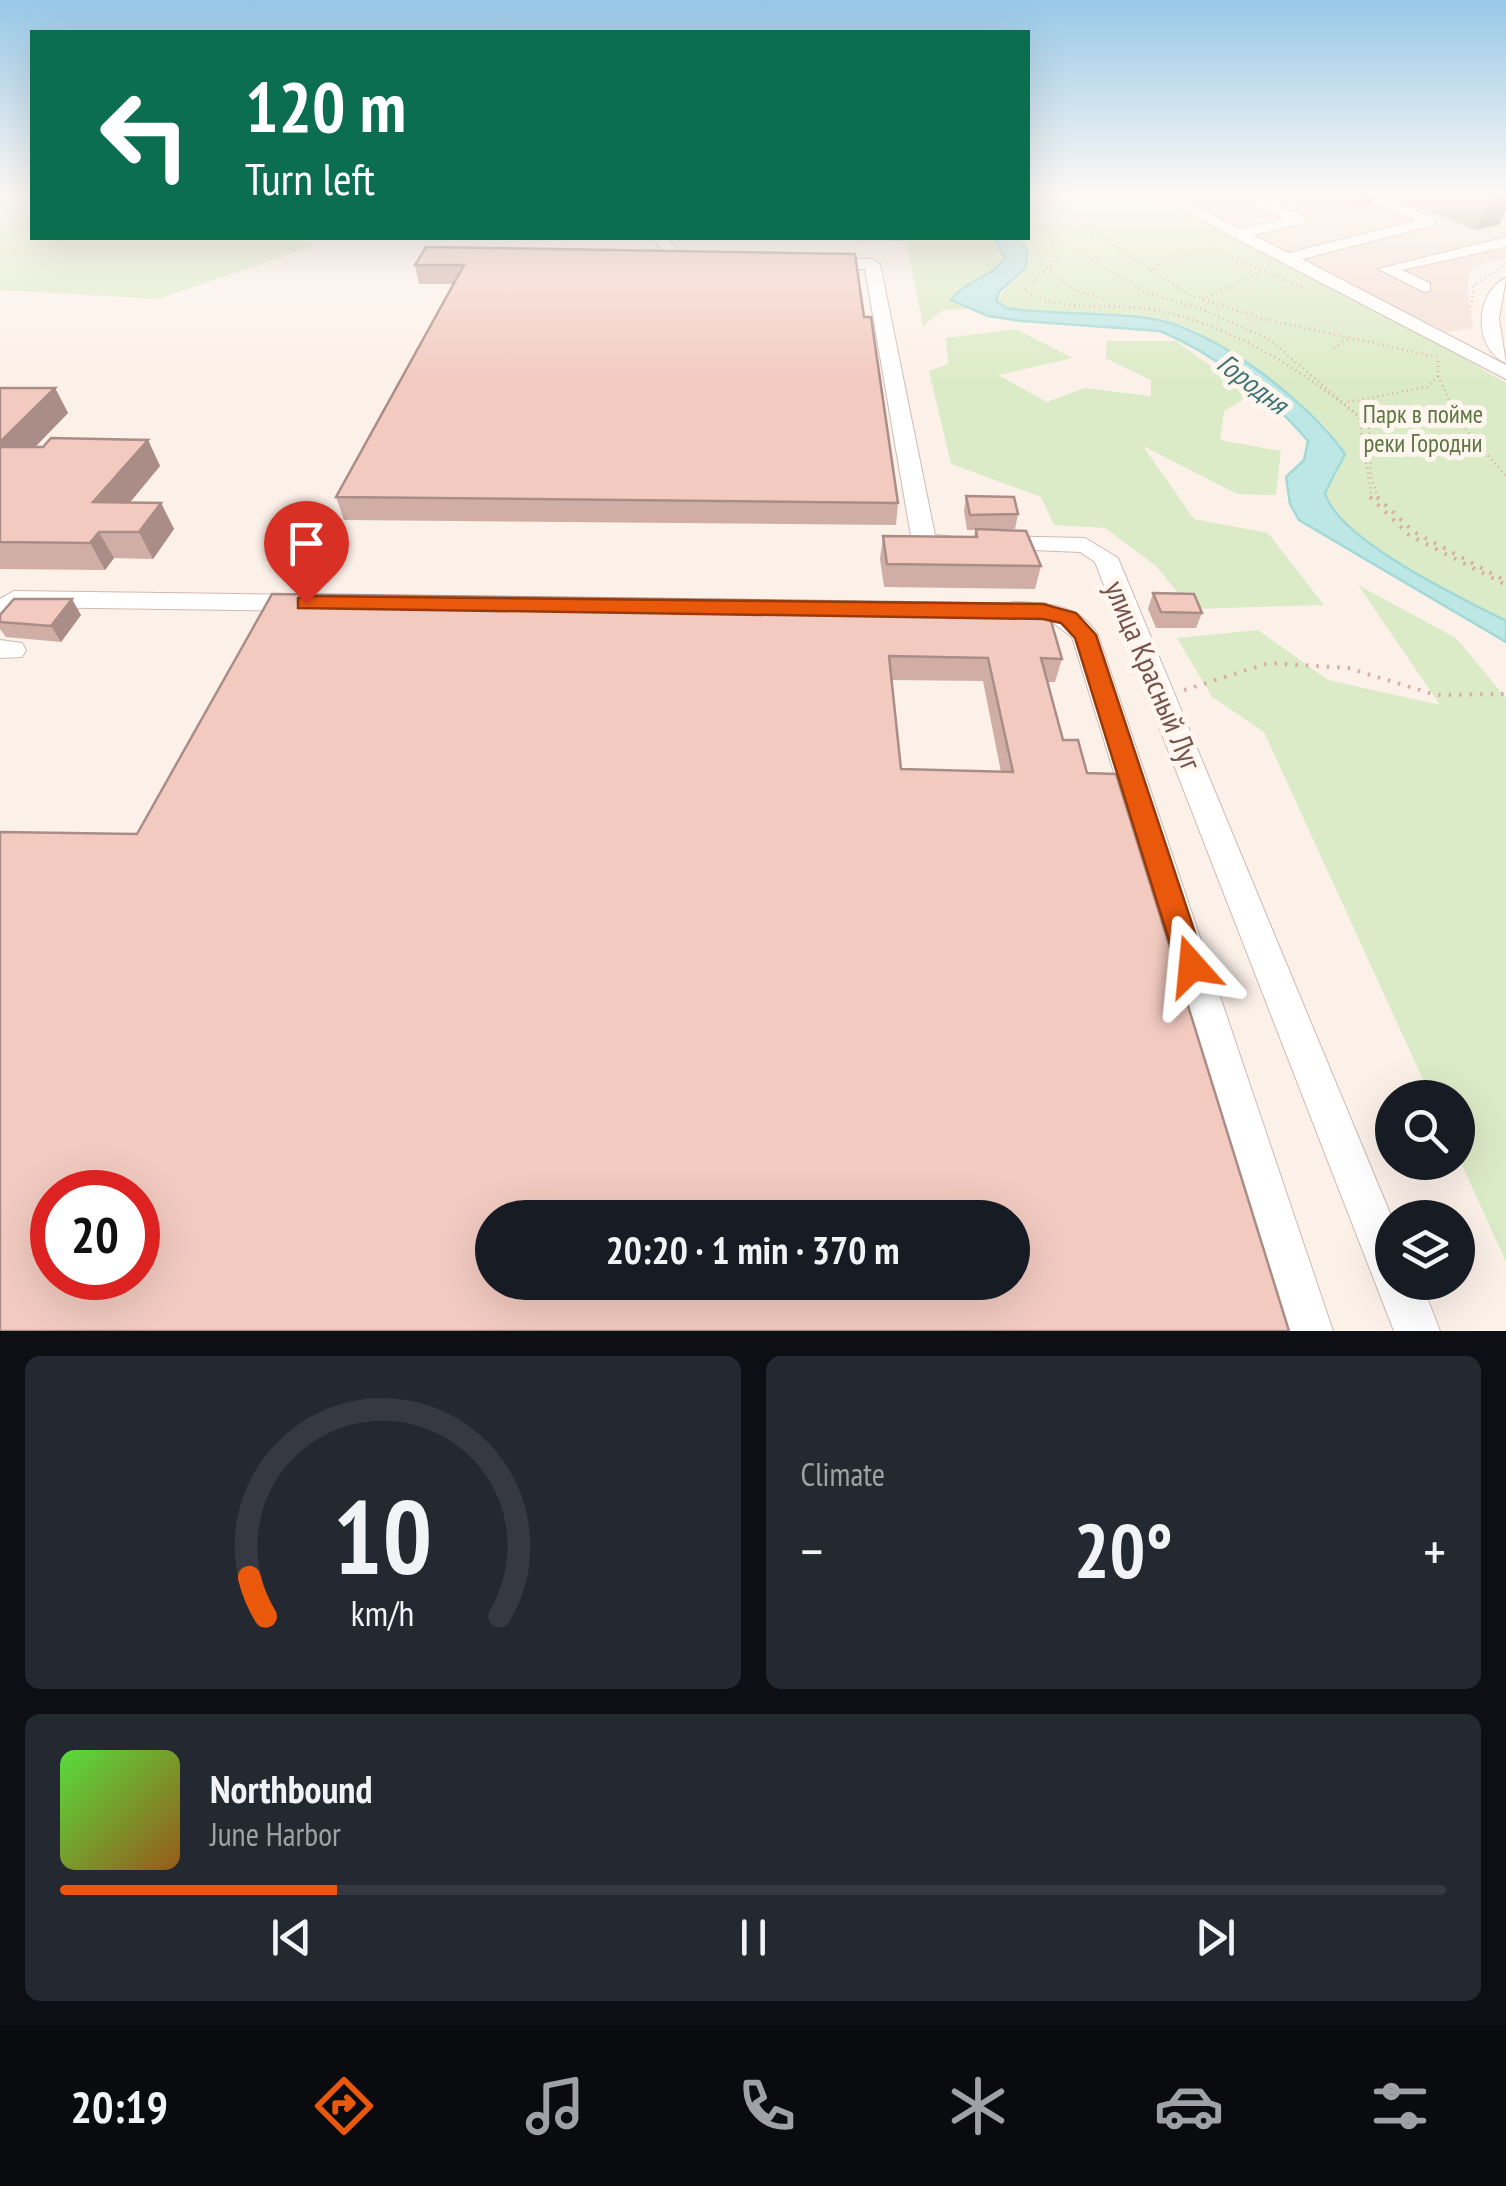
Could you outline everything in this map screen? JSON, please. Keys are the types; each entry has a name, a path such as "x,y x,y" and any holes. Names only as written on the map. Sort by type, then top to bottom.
{"street":[{"path":"674,256 678,262 716,262"},
{"path":"1279,256 1404,316 1506,374"},
{"path":"1289,261 1307,256"},
{"path":"1424,287 1386,269 1443,256"},
{"name":"улица Красный Луг","path":"794,263 872,264 924,542 1075,544 1101,552 1144,660 1165,698 1375,1227"},
{"path":"1506,283 1497,291 1489,316 1495,342 1506,357"},
{"path":"5,605 328,603"},
{"path":"983,611 1056,613 1079,626 1085,635 1310,1331"},
{"path":"1405,1300 1417,1331"}],"path":[{"path":"1054,256 1050,271 1024,290 1030,296 1046,301 1118,303"},
{"path":"1084,256 1146,293 1202,309 1270,340 1346,403 1372,432 1369,470 1382,506 1408,527 1506,583"},
{"path":"1127,256 1202,300 1438,357 1452,354"},
{"path":"1151,272 1162,260 1177,256"},
{"path":"1202,300 1289,261"},
{"path":"1050,271 1087,296 1184,315 1225,328 1346,403 1427,388 1438,376"},
{"path":"1334,348 1350,337"},
{"path":"1438,357 1438,376 1460,423 1506,476"},
{"path":"1165,698 1269,664 1348,668 1436,695 1506,694"}],"shaded area":[{"path":"1291,256 1506,256 1472,267 1467,284 1473,328 1447,332"}],"green space":[{"path":"0,256 283,256 158,299 0,290"},
{"path":"909,256 1004,256 999,265 963,287 951,300 968,309 943,310 923,326"},
{"name":"Парк в пойме реки Городни","path":"1024,256 1272,256 1385,312 1506,383 1506,621 1404,566 1353,530 1335,512 1325,493 1338,473 1330,433 1236,356 1184,326 1060,317 1014,309 996,301 1013,280"},
{"path":"1016,329 1073,358 998,375 1047,402 1085,388 1151,396 1151,380 1105,358 1107,341 1176,341 1251,395 1224,411 1220,440 1281,451 1276,495 1237,494 1143,446 1194,519 1268,533 1324,605 1191,609 1156,566 1105,528 1054,525 1041,497 951,464 929,371 948,364 946,338"},
{"path":"1358,585 1456,638 1506,698 1506,1262 1469,1180 1475,1180 1475,1080 1423,1080 1264,732 1212,697 1177,638 1258,630 1328,680 1440,705"}],"water":[{"name":"Городня","path":"1027,256 1026,267 999,292 996,301 1007,308 1153,319 1204,337 1259,371 1309,413 1345,454 1325,493 1352,530 1404,566 1506,621 1506,642 1299,520 1290,504 1286,477 1304,460 1308,441 1259,393 1200,351 1160,331 988,316 951,300 1005,258"}],"building":[{"path":"420,256 855,256 864,317 871,317 898,503 336,497 464,265 415,265"},
{"path":"0,388 55,388 0,442"},
{"path":"51,438 148,440 93,502 161,503 139,532 99,532 90,543 0,542 0,447 43,447"},
{"path":"966,496 1014,497 1018,514 970,515"},
{"path":"976,529 1026,531 1041,566 887,564 883,536 977,537"},
{"path":"1153,593 1194,594 1202,613 1161,612"},
{"path":"272,594 1046,604 1062,659 1041,658 1063,740 1078,740 1087,773 1116,774 1289,1331 0,1331 0,832 137,834","holes":["889,656 988,658 1013,772 901,769"]},
{"path":"14,599 72,599 51,626 0,622 0,615"}],"route":[{"path":"306,603 1043,612 1069,618 1085,635 1192,966"}]}
